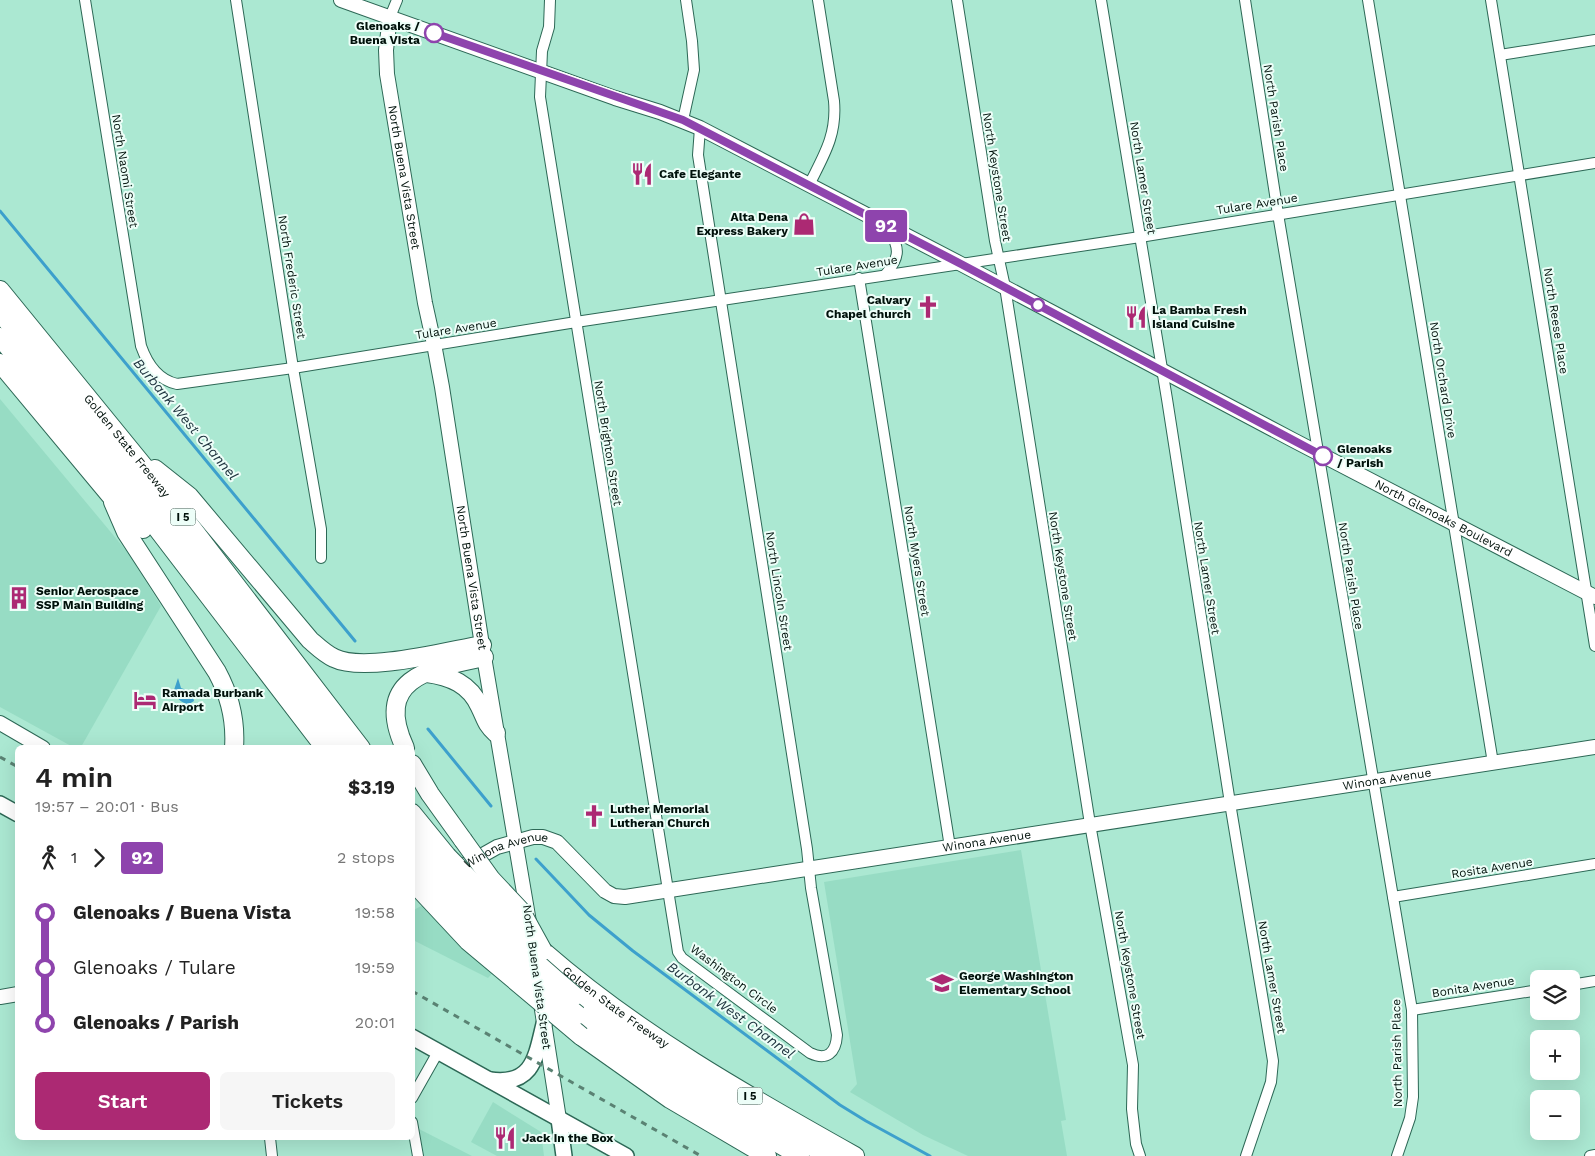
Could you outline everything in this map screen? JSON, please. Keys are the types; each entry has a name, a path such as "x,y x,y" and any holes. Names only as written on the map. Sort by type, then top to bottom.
{"highway":[{"name":"Golden State Freeway","path":"0,290 159,485 359,745"},
{"path":"0,312 190,549 341,745"},
{"path":"0,337 149,518 323,745"},
{"path":"0,363 110,495 130,513 308,745"},
{"path":"128,447 189,496 310,640 335,659 368,664 483,651"},
{"path":"110,495 126,532 225,687 234,715 234,745"},
{"path":"404,745 397,729 395,714 396,702 407,684 424,673 483,651"},
{"path":"424,673 444,675 457,681 470,692 480,706 486,724 496,733"},
{"path":"415,769 430,794 491,879 521,912 543,951"},
{"name":"Golden State Freeway","path":"415,824 426,866 468,941 581,1036 670,1099 767,1156"},
{"path":"415,842 426,866 450,901 484,935 603,1036 675,1083 800,1156"},
{"name":"Golden State Freeway","path":"426,866 500,910 572,976 646,1032 717,1077 855,1156"},
{"path":"426,866 479,910 528,956 575,996 664,1062 828,1156"}],"main road":[{"name":"North Glenoaks Boulevard","path":"341,0 683,120 700,128 1590,595"},
{"name":"North Buena Vista Street","path":"390,17 386,50 386,74 425,303 434,344 564,1156"},
{"path":"0,723 38,745"},
{"name":"Winona Avenue","path":"415,892 493,849 536,837 544,837 557,842 605,891 614,896 625,897 1595,747"},
{"path":"0,804 15,812"},
{"path":"0,997 15,994"},
{"path":"488,1080 510,1081 527,1073 536,1057 544,1024"},
{"path":"415,1039 626,1156"}],"street":[{"name":"North Naomi Street","path":"85,0 141,346"},
{"name":"North Frederic Street","path":"236,0 293,368 321,529 321,558"},
{"name":"North Buena Vista Street","path":"390,17 397,0"},
{"name":"North Brighton Street","path":"550,0 550,19 542,51 540,97 668,890"},
{"path":"683,120 694,70 686,0"},
{"path":"809,184 829,145 835,118 818,0"},
{"name":"North Keystone Street","path":"957,0 1090,824 1133,1065 1132,1109 1136,1144 1140,1156"},
{"name":"North Lamer Street","path":"1101,0 1273,1061 1271,1082 1246,1156"},
{"name":"North Parish Place","path":"1245,0 1278,214 1372,782 1412,1010 1413,1097 1410,1118 1398,1156"},
{"name":"North Orchard Drive","path":"1368,0 1494,763"},
{"name":"North Reese Place","path":"1491,0 1590,595 1595,646"},
{"path":"1500,55 1595,40"},
{"name":"North Lincoln Street","path":"700,128 699,158 720,300 810,868 811,888 837,1035 834,1049 828,1055"},
{"name":"Tulare Avenue","path":"141,346 145,357 160,377 167,382 177,384 293,368 434,344 859,278 1140,237 1595,163"},
{"path":"886,274 897,256 895,240 889,228"},
{"name":"North Myers Street","path":"859,278 950,847"},
{"name":"Rosita Avenue","path":"1393,897 1595,864"},
{"name":"Washington Circle","path":"668,890 678,952 682,958 810,1053 819,1057 828,1055"},
{"path":"1580,984 1595,981"},
{"name":"Bonita Avenue","path":"1412,1010 1530,991"},
{"path":"415,1093 438,1052"},
{"path":"415,1139 418,1156"},
{"path":"270,1140 272,1156"},
{"path":"1590,1156 1595,1155"}],"shaded area":[{"path":"0,399 129,554 161,606 82,745 69,745 0,707"},
{"name":"George Washington Elementary School","path":"1021,850 1066,1120 1061,1121 1067,1156 968,1156 923,1135 850,1092 857,1084 824,882"},
{"path":"472,878 509,955 488,978 415,941 415,909"},
{"path":"493,1102 541,1132 544,1156 497,1156 471,1142"},
{"path":"419,1129 472,1156 424,1156"}],"water":[{"path":"178,678 181,688 192,692 194,701 189,704 181,701 175,693 174,690"}],"waterway":[{"name":"Burbank West Channel","path":"0,211 355,641"},
{"name":"Burbank West Channel","path":"428,729 491,806"},
{"name":"Burbank West Channel","path":"536,859 589,915 633,951 840,1105 930,1156"}],"railway":[{"path":"0,757 15,765"},
{"path":"415,993 701,1156"}],"bus line":[{"name":"92","path":"434,33 615,98 683,120 809,184 1323,456"}],"place":[{"name":"Glenoaks / Buena Vista","path":"434,33"},
{"name":"Cafe Elegante","path":"642,174"},
{"name":"Alta Dena Express Bakery","path":"804,224"},
{"name":"Calvary Chapel church","path":"928,307"},
{"name":"La Bamba Fresh Island Cuisine","path":"1136,317"},
{"name":"Glenoaks / Parish","path":"1323,456"},
{"name":"Senior Aerospace SSP Main Building","path":"19,598"},
{"name":"Ramada Burbank Airport","path":"145,700"},
{"name":"Luther Memorial Lutheran Church","path":"594,816"},
{"name":"George Washington Elementary School","path":"942,983"},
{"name":"Jack in the Box","path":"505,1138"}]}
